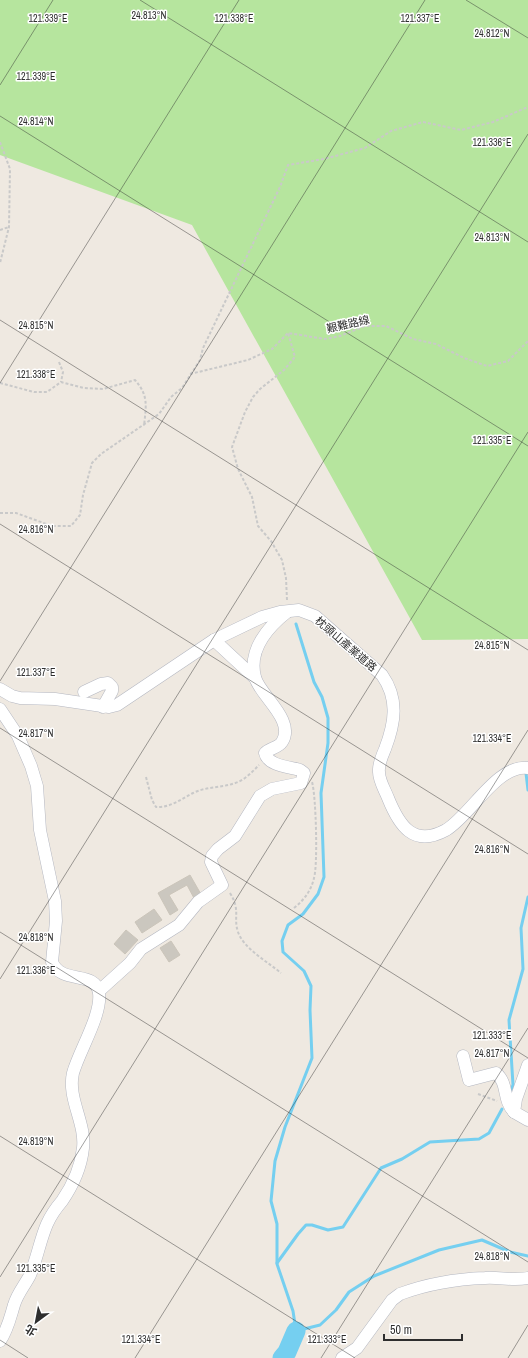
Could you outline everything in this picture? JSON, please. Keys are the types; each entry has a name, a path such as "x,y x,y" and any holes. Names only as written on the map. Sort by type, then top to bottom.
{"street":[{"name":"枕頭山產業道路","path":"0,689 12,696 20,698 55,698 103,707 117,705 214,640 262,617 299,610 315,616 382,675 388,684 394,698 395,713 393,728 379,764 379,773 396,817 408,831 424,836 446,829 469,810 500,777 511,771 528,768"},
{"path":"255,678 254,666 258,643 272,624 288,611"},
{"path":"99,991 130,963 147,944 170,932 179,925 198,902 222,885 211,862 212,856 221,846 235,836 260,796 272,789 301,782 304,776 300,770 270,762 266,758 265,754 269,749 279,746 283,741 285,732 282,719 255,678 214,640"},
{"path":"84,692 101,684 108,683 112,687 112,692 103,707"},
{"path":"0,709 18,736 31,766 37,786 40,830 55,901 56,921 52,962 54,968 61,974 85,978 94,984 99,991 99,1001 94,1020 73,1073 72,1084 82,1127 83,1146 80,1164 71,1186 46,1225 30,1275 14,1304 7,1330 0,1341"},
{"path":"463,1056 469,1080 496,1073 502,1078 511,1108 528,1120"},
{"path":"511,1108 516,1099 528,1065"},
{"path":"342,1358 357,1348 392,1300 400,1294 455,1279 487,1278 512,1280 528,1278"}],"path":[{"path":"0,513 16,513 52,526 71,526 80,514 83,495 92,463 101,454 144,426 159,414 171,397 182,388 200,360 203,348 280,187 288,165 324,159 365,148 391,131 423,122 461,130 492,122 528,107"},
{"path":"0,142 10,169 9,227 0,263"},
{"path":"0,230 9,227"},
{"name":"艱難路線","path":"288,333 325,339 340,336 365,326 386,326 413,339 436,344 464,358 487,366 508,361 528,341"},
{"path":"189,375 248,360 272,349 288,333 295,357 284,370 260,389 253,397 245,412 232,447 238,469 252,497 258,526 271,541 282,560 286,578 288,611"},
{"path":"0,383 34,392 48,392 61,382 63,372 59,362"},
{"path":"61,382 84,388 103,389 135,380 143,390 146,402 144,426"},
{"path":"146,777 152,800 156,807 169,806 194,792 216,786 236,783 246,778 266,758"},
{"path":"294,908 304,900 310,889 315,877 316,865 314,786 310,778 304,776"},
{"path":"222,885 231,893 236,904 238,912 237,928 242,939 281,973"},
{"path":"478,1094 511,1108"}],"green space":[{"path":"0,0 528,0 528,639 422,640 192,225 0,155"}],"building":[{"path":"190,875 202,896 195,900 187,885 169,895 178,910 170,915 158,893"},
{"path":"154,909 162,920 142,933 135,922"},
{"path":"126,930 138,940 125,954 114,944"},
{"path":"171,941 180,955 169,962 160,948"}],"waterway":[{"path":"296,624 314,682 322,697 328,718 328,743 321,793 324,877 318,894 303,914 288,925 282,941 283,952 304,971 311,986 310,1010 312,1058 285,1127 275,1161 271,1201 277,1224 277,1264 293,1311 296,1331 320,1325 336,1310 349,1292 374,1276 439,1250 482,1240 510,1252 528,1256"},
{"path":"526,773 528,790"},
{"path":"510,1092 513,1085 509,1020 523,969 521,928 528,897"},
{"path":"277,1263 306,1225 312,1225 328,1230 343,1227 381,1168 402,1159 430,1142 479,1139 489,1133 502,1109"},
{"path":"282,1358 287,1352 296,1331"}]}
